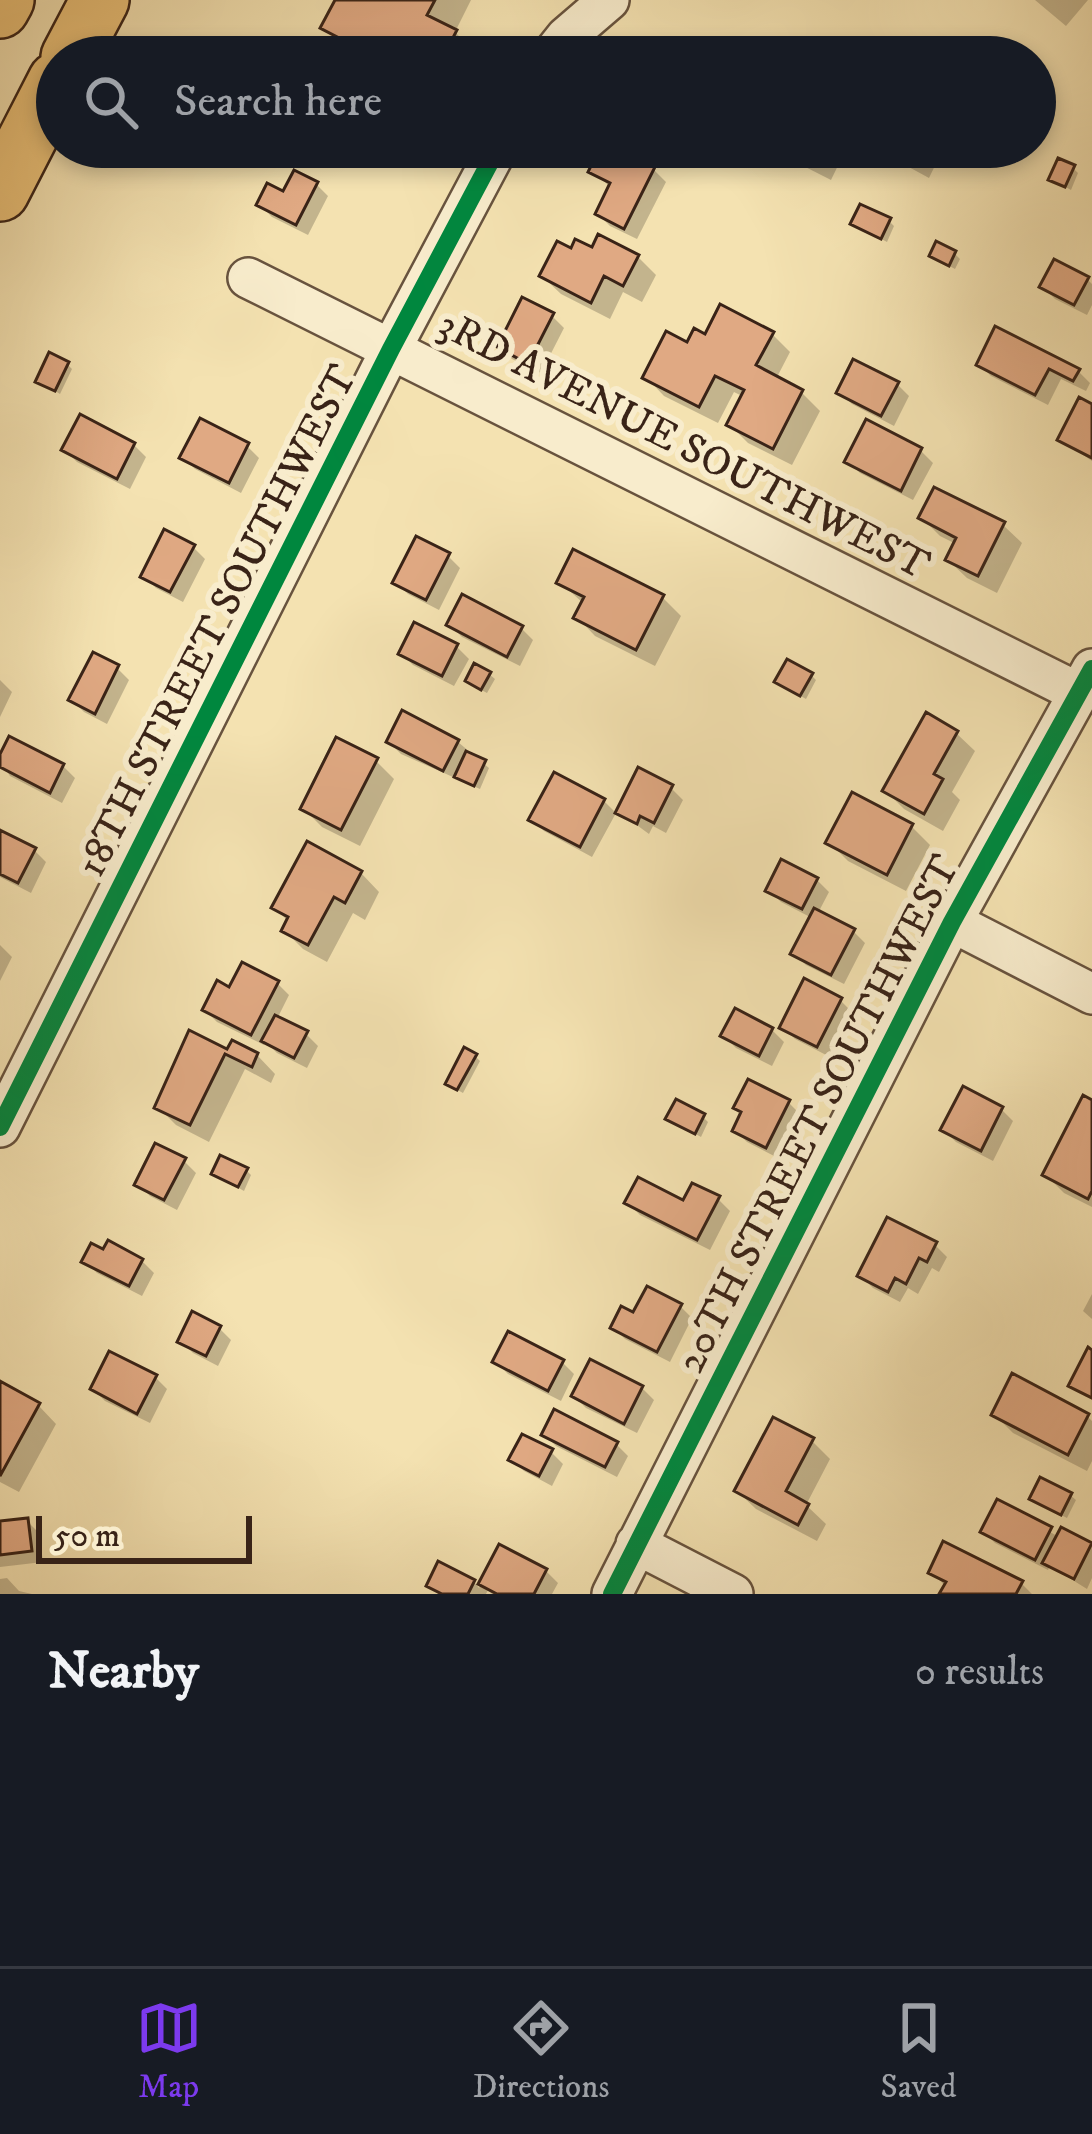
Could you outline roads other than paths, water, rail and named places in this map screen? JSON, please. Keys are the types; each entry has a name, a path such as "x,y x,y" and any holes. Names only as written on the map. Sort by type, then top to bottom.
{"highway":[{"path":"0,9 5,0"},
{"path":"81,36 100,0"},
{"path":"0,192 36,122"}],"street":[{"path":"567,36 609,0"},
{"name":"18TH STREET SOUTHWEST","path":"0,1127 391,349 488,168"},
{"name":"3RD AVENUE SOUTHWEST","path":"248,278 1085,681"},
{"name":"20TH STREET SOUTHWEST","path":"612,1594 952,922 1085,681"},
{"path":"952,922 1092,994"},
{"path":"635,1544 733,1594"}]}
